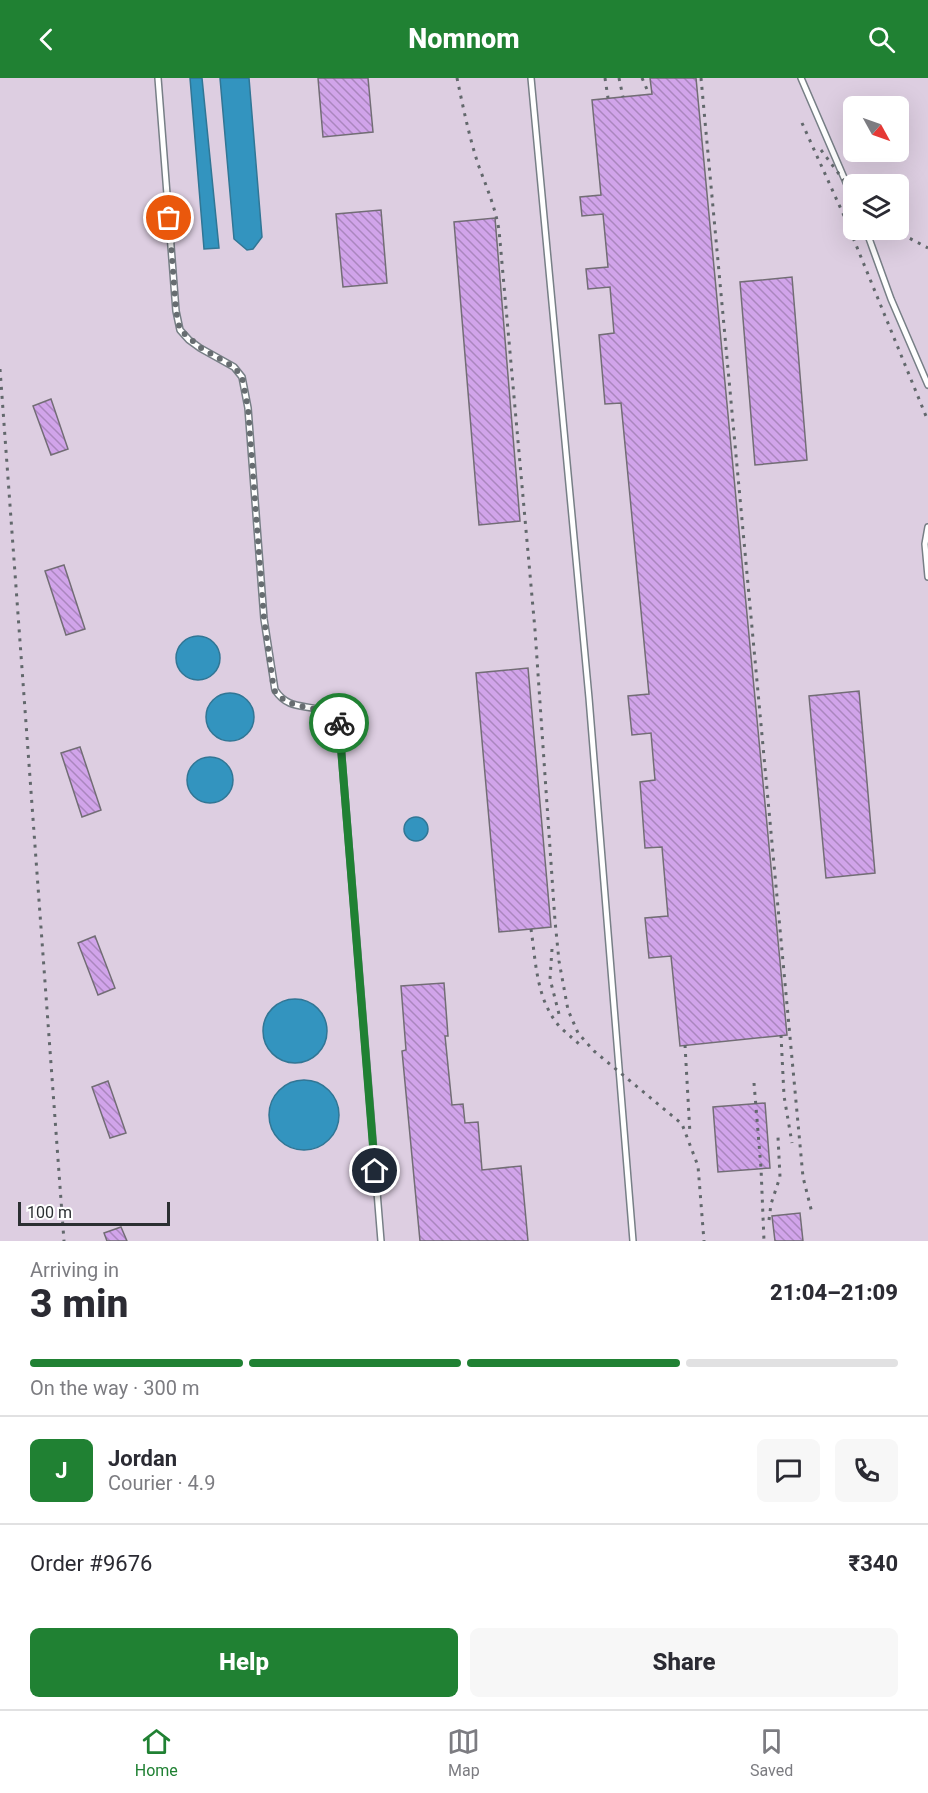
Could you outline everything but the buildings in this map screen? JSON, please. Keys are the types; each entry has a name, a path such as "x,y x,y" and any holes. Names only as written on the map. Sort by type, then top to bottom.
{"lane":[{"path":"158,78 176,311 180,330 201,348 234,367 242,377 248,408 264,619 274,690 281,699 298,706 316,707 331,714 339,723 381,1241"},
{"path":"531,78 590,710 633,1241"},
{"path":"801,78 843,175"},
{"path":"870,240 891,299 928,385"},
{"path":"928,527 925,544 928,577"}],"shaded area":[{"path":"0,78 928,78 928,1241 0,1241"}],"water":[{"path":"190,78 202,78 219,248 204,249"},
{"path":"220,78 249,78 262,237 253,249 247,250 234,239"},
{"path":"198,636 214,642 220,658 214,674 198,680 182,674 176,658 182,642"},
{"path":"230,693 247,700 254,717 247,734 230,741 213,734 206,717 213,700"},
{"path":"210,757 226,764 233,780 226,796 210,803 194,796 187,780 194,764"},
{"path":"416,817 425,820 428,829 425,838 416,841 407,838 404,829 407,820"},
{"path":"289,999 301,999 318,1008 325,1019 327,1031 325,1043 318,1054 301,1063 289,1063 277,1058 268,1049 263,1037 263,1025 268,1013 277,1004"},
{"path":"304,1080 317,1083 329,1090 336,1102 339,1115 336,1128 329,1140 317,1147 304,1150 291,1147 279,1140 272,1128 269,1115 272,1102 279,1090 291,1083"}],"railway":[{"path":"457,78 472,143 493,204 499,230 535,630 555,921 559,961 568,1010 578,1033 594,1051 682,1124 698,1166 704,1241"},
{"path":"605,78 608,98"},
{"path":"619,78 623,97"},
{"path":"642,78 649,94"},
{"path":"701,78 803,1177 812,1213"},
{"path":"802,123 845,218 928,421"},
{"path":"821,150 843,179"},
{"path":"909,238 928,248"},
{"path":"0,369 64,1241"},
{"path":"531,929 538,980 546,1005 560,1027 581,1046"},
{"path":"552,949 550,979 559,1014"},
{"path":"781,1035 784,1096 792,1143"},
{"path":"685,1045 690,1134"},
{"path":"754,1083 764,1241"},
{"path":"769,1220 771,1204 780,1177 778,1137"}],"way so far":[{"path":"169,218 176,311 180,330 189,340 234,367 242,377 248,408 264,619 274,690 281,699 298,706 316,707 331,714 339,723"}],"route":[{"path":"339,723 375,1171"}]}
